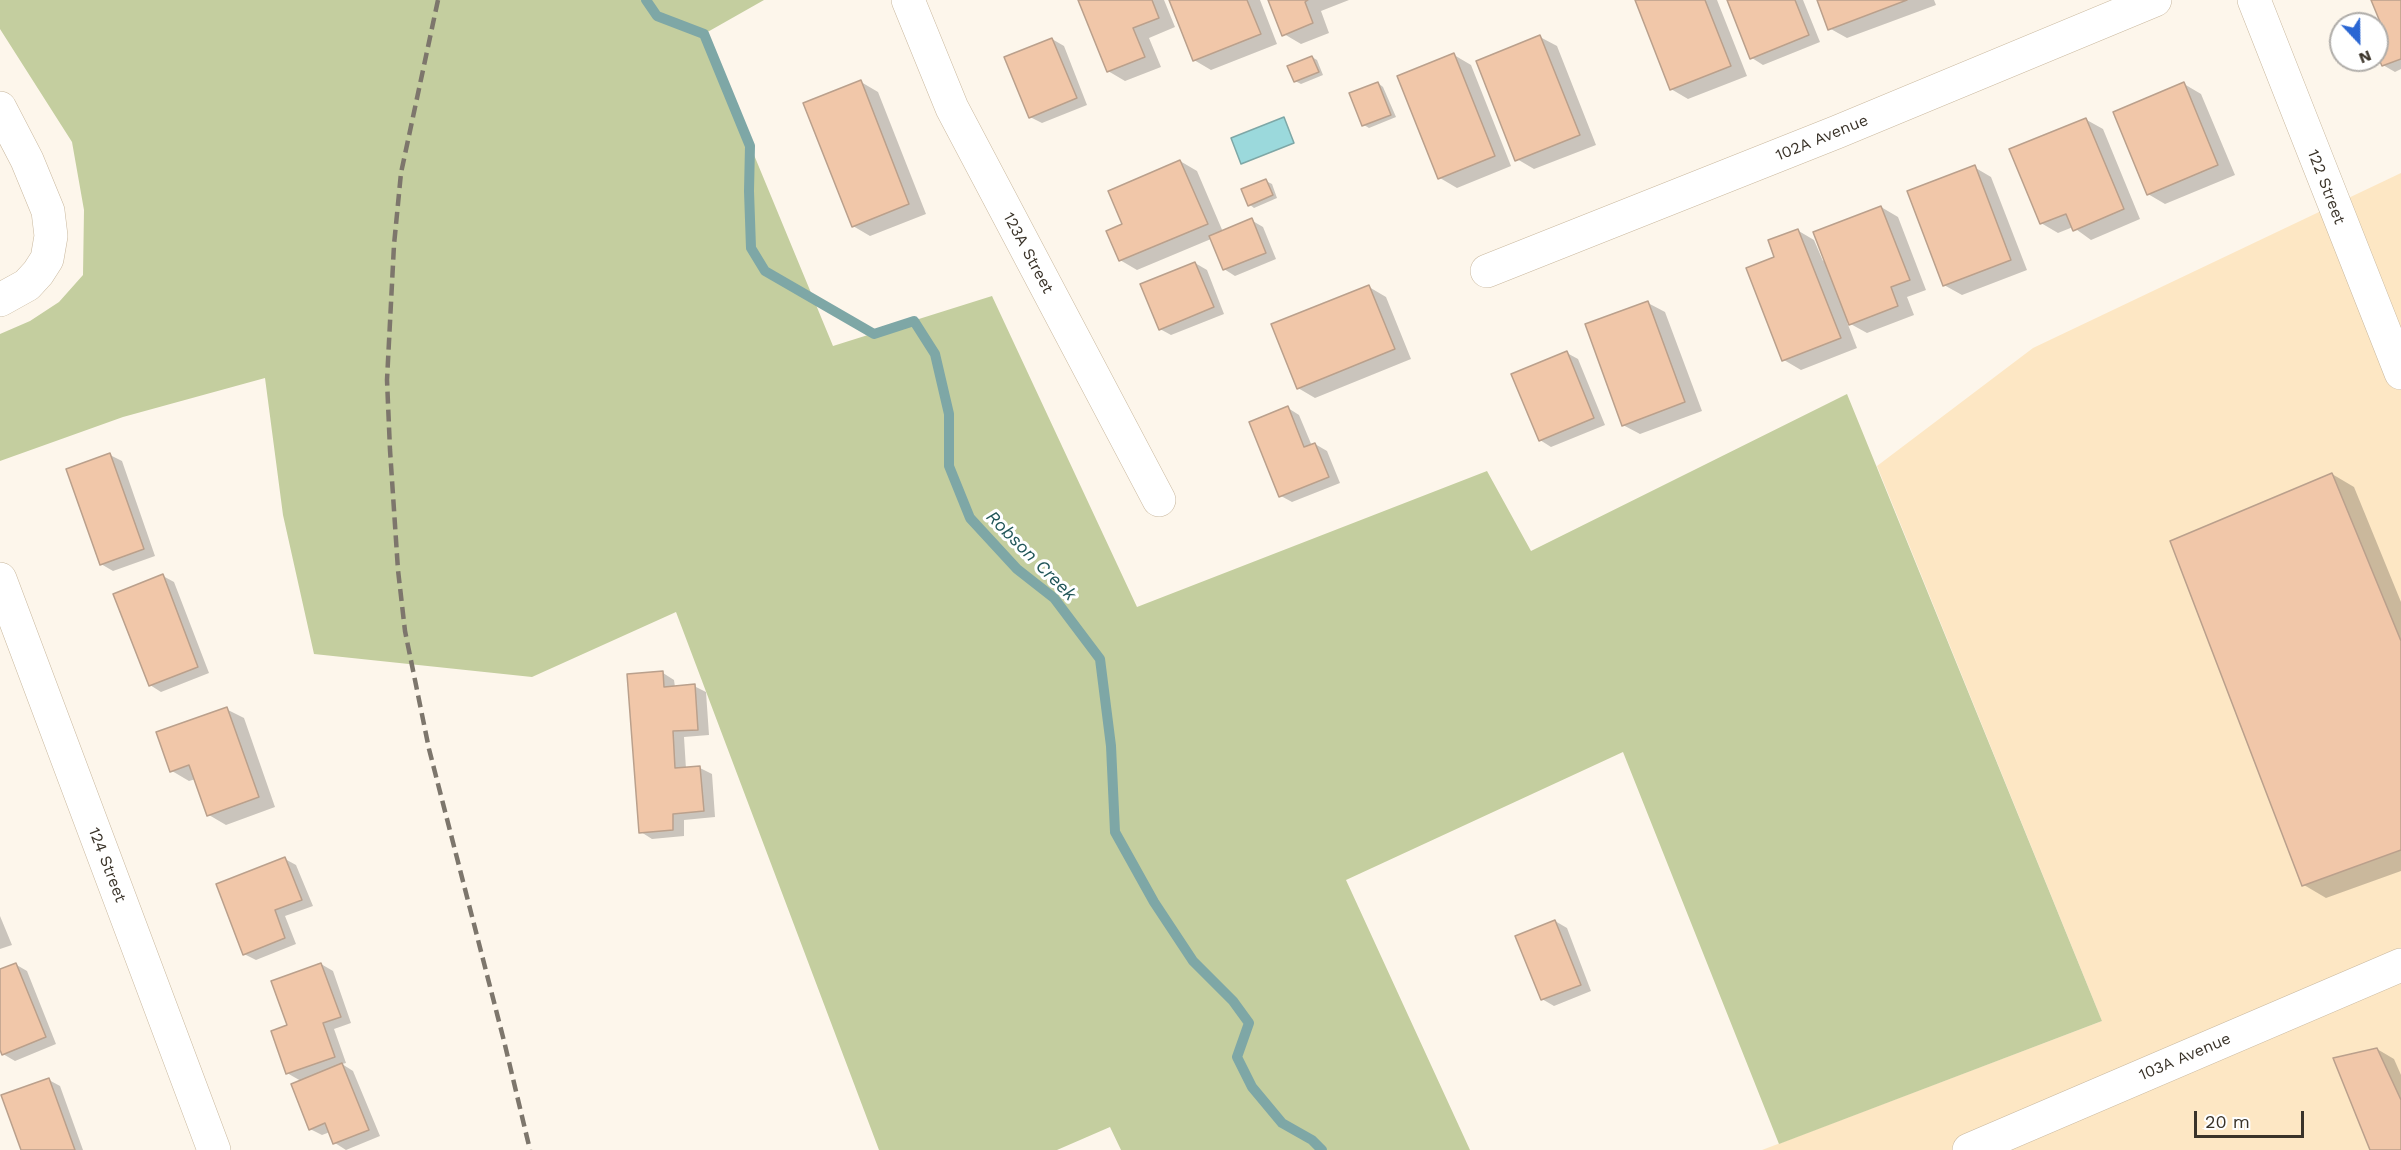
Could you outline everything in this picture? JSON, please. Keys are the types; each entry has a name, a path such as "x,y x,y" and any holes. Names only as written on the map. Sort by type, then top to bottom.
{"street":[{"name":"123A Street","path":"908,0 952,108 1159,500"},
{"name":"102A Avenue","path":"1487,271 1837,132 2155,0"},
{"name":"122 Street","path":"2254,0 2401,373"},
{"path":"0,108 27,160 48,211 51,236 47,259 27,285 0,300"},
{"name":"124 Street","path":"0,579 214,1150"},
{"name":"103A Avenue","path":"1969,1150 2401,965"}],"shaded area":[{"path":"2401,173 2401,1150 1762,1150 2102,1021 1877,466 2033,348"}],"green space":[{"path":"0,0 764,0 704,34 833,346 992,296 1137,607 1487,471 1531,551 1847,394 2102,1021 1779,1144 1623,752 1346,880 1470,1150 1121,1150 1110,1127 1057,1150 879,1150 676,612 532,677 314,654 283,515 265,378 123,417 0,461 0,334 30,321 59,302 83,275 84,210 72,142 0,29"}],"water":[{"path":"1284,117 1294,143 1241,164 1231,138"}],"building":[{"path":"1078,0 1152,0 1159,18 1133,28 1145,57 1107,72"},
{"path":"1169,0 1247,0 1261,34 1193,61"},
{"path":"1268,0 1308,0 1305,2 1313,23 1282,36"},
{"path":"1635,0 1705,0 1731,66 1670,90"},
{"path":"1727,0 1795,0 1809,35 1750,59"},
{"path":"1817,0 1907,0 1828,30"},
{"path":"2371,0 2401,0 2401,59 2389,63 2389,12 2376,12"},
{"path":"1540,35 1580,135 1515,161 1476,61"},
{"path":"1052,38 1077,98 1029,118 1004,57"},
{"path":"1454,53 1495,156 1438,179 1397,76"},
{"path":"1312,56 1319,72 1294,82 1287,66"},
{"path":"861,80 909,204 852,227 803,103"},
{"path":"1378,82 1391,115 1362,126 1349,93"},
{"path":"2184,82 2218,165 2147,195 2113,112"},
{"path":"2086,118 2124,209 2073,231 2066,214 2040,224 2009,149"},
{"path":"1180,160 1208,224 1119,261 1106,231 1122,224 1108,191"},
{"path":"1975,165 2011,260 1943,286 1907,191"},
{"path":"1266,179 1273,195 1248,206 1241,189"},
{"path":"1881,206 1910,280 1891,287 1898,306 1849,325 1813,232"},
{"path":"1252,218 1266,253 1223,270 1209,236"},
{"path":"1798,229 1841,338 1782,361 1746,268 1774,257 1768,240"},
{"path":"1195,262 1214,307 1159,330 1140,284"},
{"path":"1369,285 1395,349 1297,389 1271,324"},
{"path":"1648,301 1685,402 1622,426 1585,324"},
{"path":"1567,351 1594,418 1539,441 1511,374"},
{"path":"1288,406 1304,447 1315,443 1329,477 1279,497 1249,422"},
{"path":"110,453 144,549 100,565 66,469"},
{"path":"2332,473 2401,641 2401,850 2302,886 2170,541"},
{"path":"163,574 198,667 149,686 113,594"},
{"path":"663,671 664,687 695,684 698,730 673,731 675,768 700,766 704,811 673,814 673,830 639,833 627,674"},
{"path":"227,707 259,797 207,816 189,765 170,772 156,732"},
{"path":"285,857 302,900 275,910 285,938 243,955 216,884"},
{"path":"1555,920 1581,985 1541,1000 1515,936"},
{"path":"16,963 46,1037 2,1055 0,1050 0,969"},
{"path":"321,963 341,1017 323,1023 335,1057 286,1074 271,1031 287,1025 271,981"},
{"path":"2377,1048 2401,1100 2401,1150 2370,1150 2333,1058"},
{"path":"342,1063 369,1130 333,1144 325,1123 309,1130 291,1084"},
{"path":"49,1078 75,1150 21,1150 1,1095"}],"waterway":[{"name":"Robson Creek","path":"646,0 657,16 704,34 750,146 751,248 765,271 874,334 914,321 935,354 949,414 949,466 970,518 1017,569 1054,598 1100,659 1111,746 1115,832 1154,902 1193,961 1233,1001 1249,1023 1237,1057 1252,1087 1282,1123 1312,1140 1322,1150"}],"railway":[{"path":"438,0 401,173 394,245 387,380 398,570 405,631 429,749 530,1150"}]}
